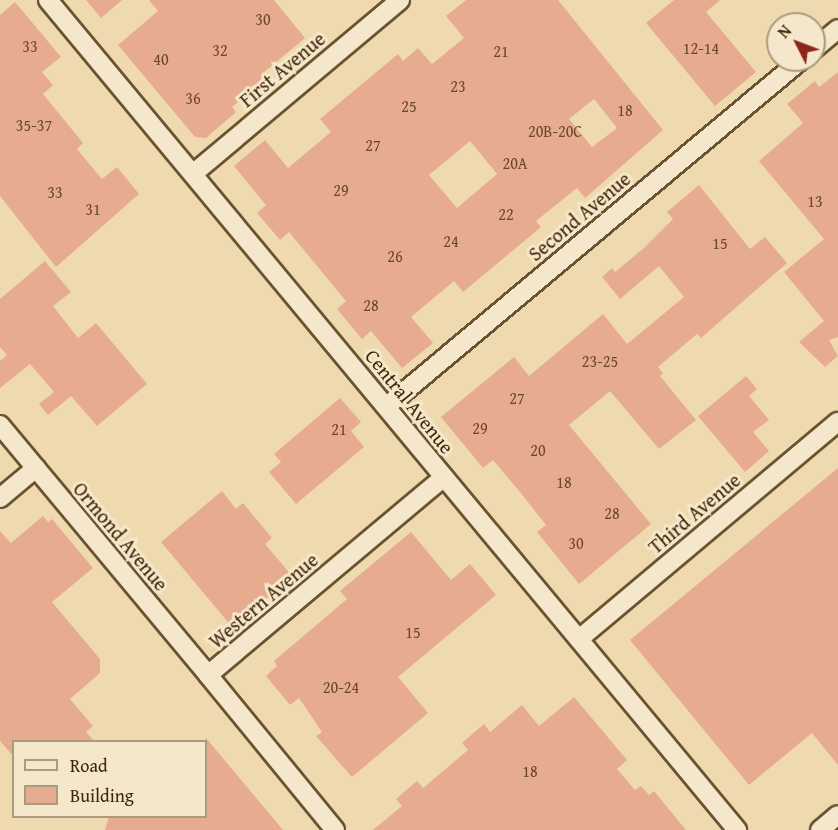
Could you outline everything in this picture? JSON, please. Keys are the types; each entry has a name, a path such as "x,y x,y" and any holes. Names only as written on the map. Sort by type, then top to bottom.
{"street":[{"name":"Central Avenue","path":"48,0 194,173 737,830"},
{"name":"First Avenue","path":"194,173 400,0"},
{"path":"826,39 838,29"},
{"name":"Second Avenue","path":"387,407 787,72"},
{"name":"Third Avenue","path":"579,639 838,422"},
{"name":"Ormond Avenue","path":"0,424 208,675"},
{"path":"0,498 36,468"},
{"name":"Western Avenue","path":"335,830 208,675 444,477"},
{"path":"820,830 838,815"}],"building":[{"path":"86,0 122,0 101,18"},
{"path":"149,0 274,0 305,38 263,73 267,78 232,107 236,112 206,138 195,137 118,45 158,11"},
{"path":"466,0 558,0 663,130 585,198 577,188 536,221 541,227 463,292 454,281 411,317 433,343 402,368 371,331 362,339 337,309 346,301 289,232 280,240 257,213 266,205 234,166 265,140 288,168 331,132 320,119 398,54 403,61 418,48 432,64 464,38 446,16","holes":["594,99 617,128 592,147 569,119","470,141 497,174 457,208 429,175"]},
{"path":"674,0 720,0 706,12 756,72 715,106 646,23"},
{"path":"15,2 61,57 42,72 53,85 43,94 83,143 77,149 102,179 117,167 139,194 56,267 0,196 0,15"},
{"path":"838,72 838,337 829,340 838,356 825,367 799,342 824,321 784,272 824,239 759,161 803,123 787,104 815,81 819,87"},
{"path":"699,185 750,249 765,237 787,263 701,338 697,334 658,367 663,373 660,376 696,420 659,449 610,391 569,425 651,524 579,584 537,532 546,525 520,492 493,460 483,468 441,417 514,357 529,376 603,314 627,344 684,297 659,266 620,299 602,277 612,268 615,272 644,248 673,219 667,212"},
{"path":"45,261 71,292 53,306 78,338 96,323 147,384 97,426 71,396 48,415 39,404 54,392 30,364 0,388 0,361 7,355 0,347 0,299"},
{"path":"746,376 757,389 749,396 769,420 753,432 769,451 745,472 698,416"},
{"path":"340,398 361,422 351,431 364,447 296,504 269,472 281,462 274,454"},
{"path":"838,468 838,765 812,733 749,785 630,640"},
{"path":"222,491 236,509 243,503 272,538 265,544 293,577 232,627 161,542"},
{"path":"43,516 48,522 52,519 93,568 52,602 100,659 100,673 70,699 93,726 86,732 93,740 12,740 12,755 0,741 0,531 11,543"},
{"path":"411,532 451,580 470,564 496,595 398,677 428,713 352,777 316,736 322,732 299,698 290,705 266,676 277,666 274,661 347,599 340,591"},
{"path":"574,697 627,760 617,769 635,790 641,786 649,795 654,791 686,830 373,830 402,806 396,799 417,781 423,788 468,750 462,743 484,724 490,732 522,705 539,726"},
{"path":"206,738 283,830 105,830 108,818 207,818"}]}
